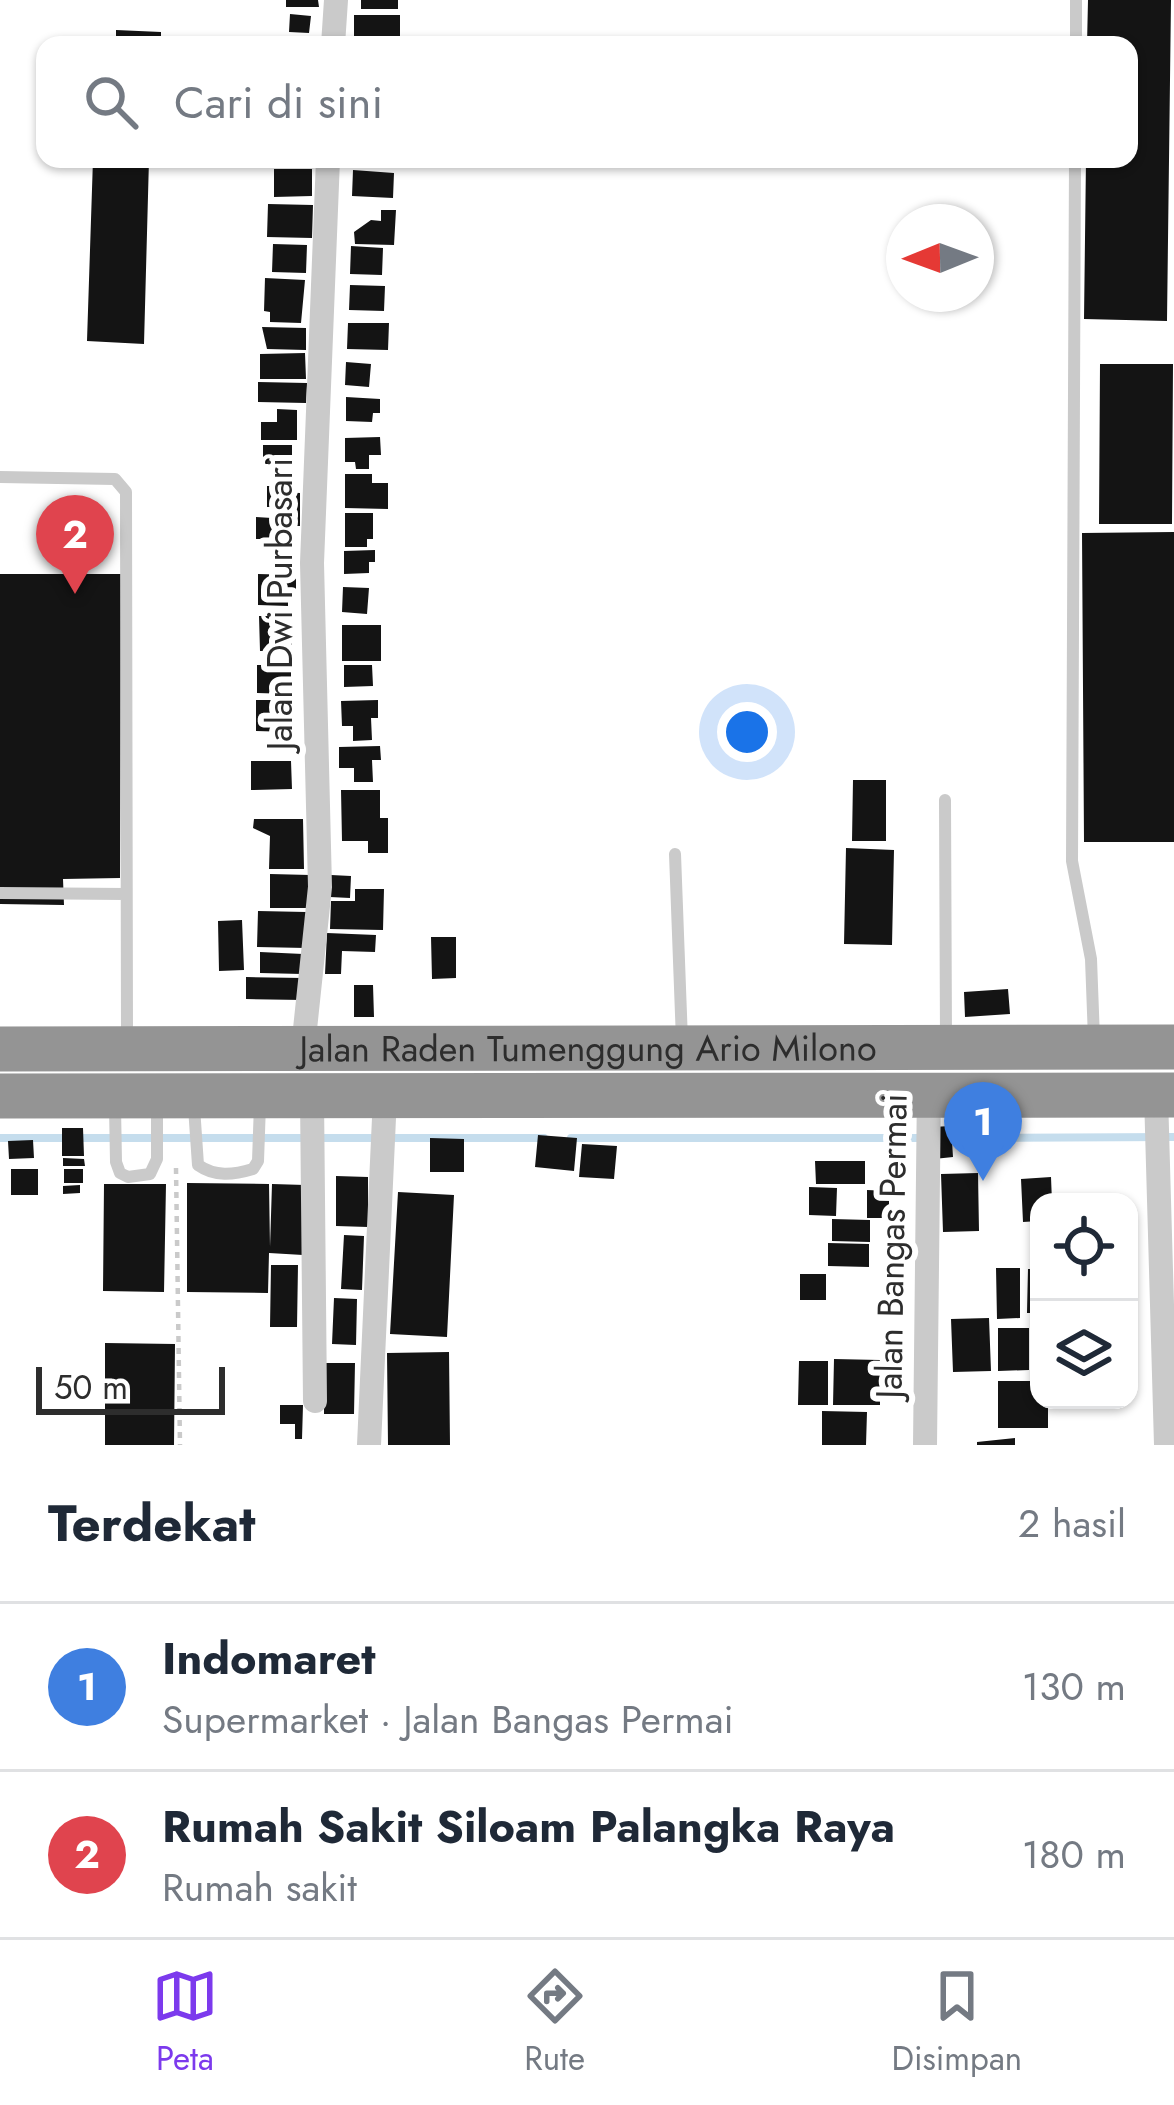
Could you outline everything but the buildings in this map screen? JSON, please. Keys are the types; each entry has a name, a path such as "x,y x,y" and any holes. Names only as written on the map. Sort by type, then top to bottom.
{"highway":[{"name":"Jalan Raden Tumenggung Ario Milono","path":"0,1049 1174,1047"},
{"name":"Jalan Raden Tumenggung Ario Milono","path":"0,1096 385,1096 929,1123 1161,1115"}],"street":[{"path":"334,36 336,0"},
{"name":"Jalan Dwi Purbasari","path":"303,1048 320,887 312,563 328,168"},
{"name":"Jalan Bangas Permai","path":"925,1445 929,1123 938,1048"},
{"path":"369,1445 385,1096"},
{"path":"312,1097 315,1401"},
{"path":"1161,1115 1166,1445"}],"lane":[{"path":"1076,0 1076,36"},
{"path":"1075,168 1072,861 1091,958 1094,1046"},
{"path":"0,477 116,479 126,492 128,1048"},
{"path":"938,1048 946,800"},
{"path":"675,854 682,1048"},
{"path":"0,893 126,894"},
{"path":"155,1096 157,1159 150,1174 128,1178 116,1162 155,1096"},
{"path":"155,1096 198,1165 210,1173 236,1174 253,1169 258,1161 261,1096"}],"path":[{"path":"176,1168 180,1445"}],"waterway":[{"path":"943,1138 1174,1137"},
{"path":"0,1138 544,1138"},
{"path":"571,1138 922,1138"}],"place":[{"name":"Rumah Sakit Siloam Palangka Raya","path":"75,594"},
{"name":"Indomaret","path":"983,1181"}]}
